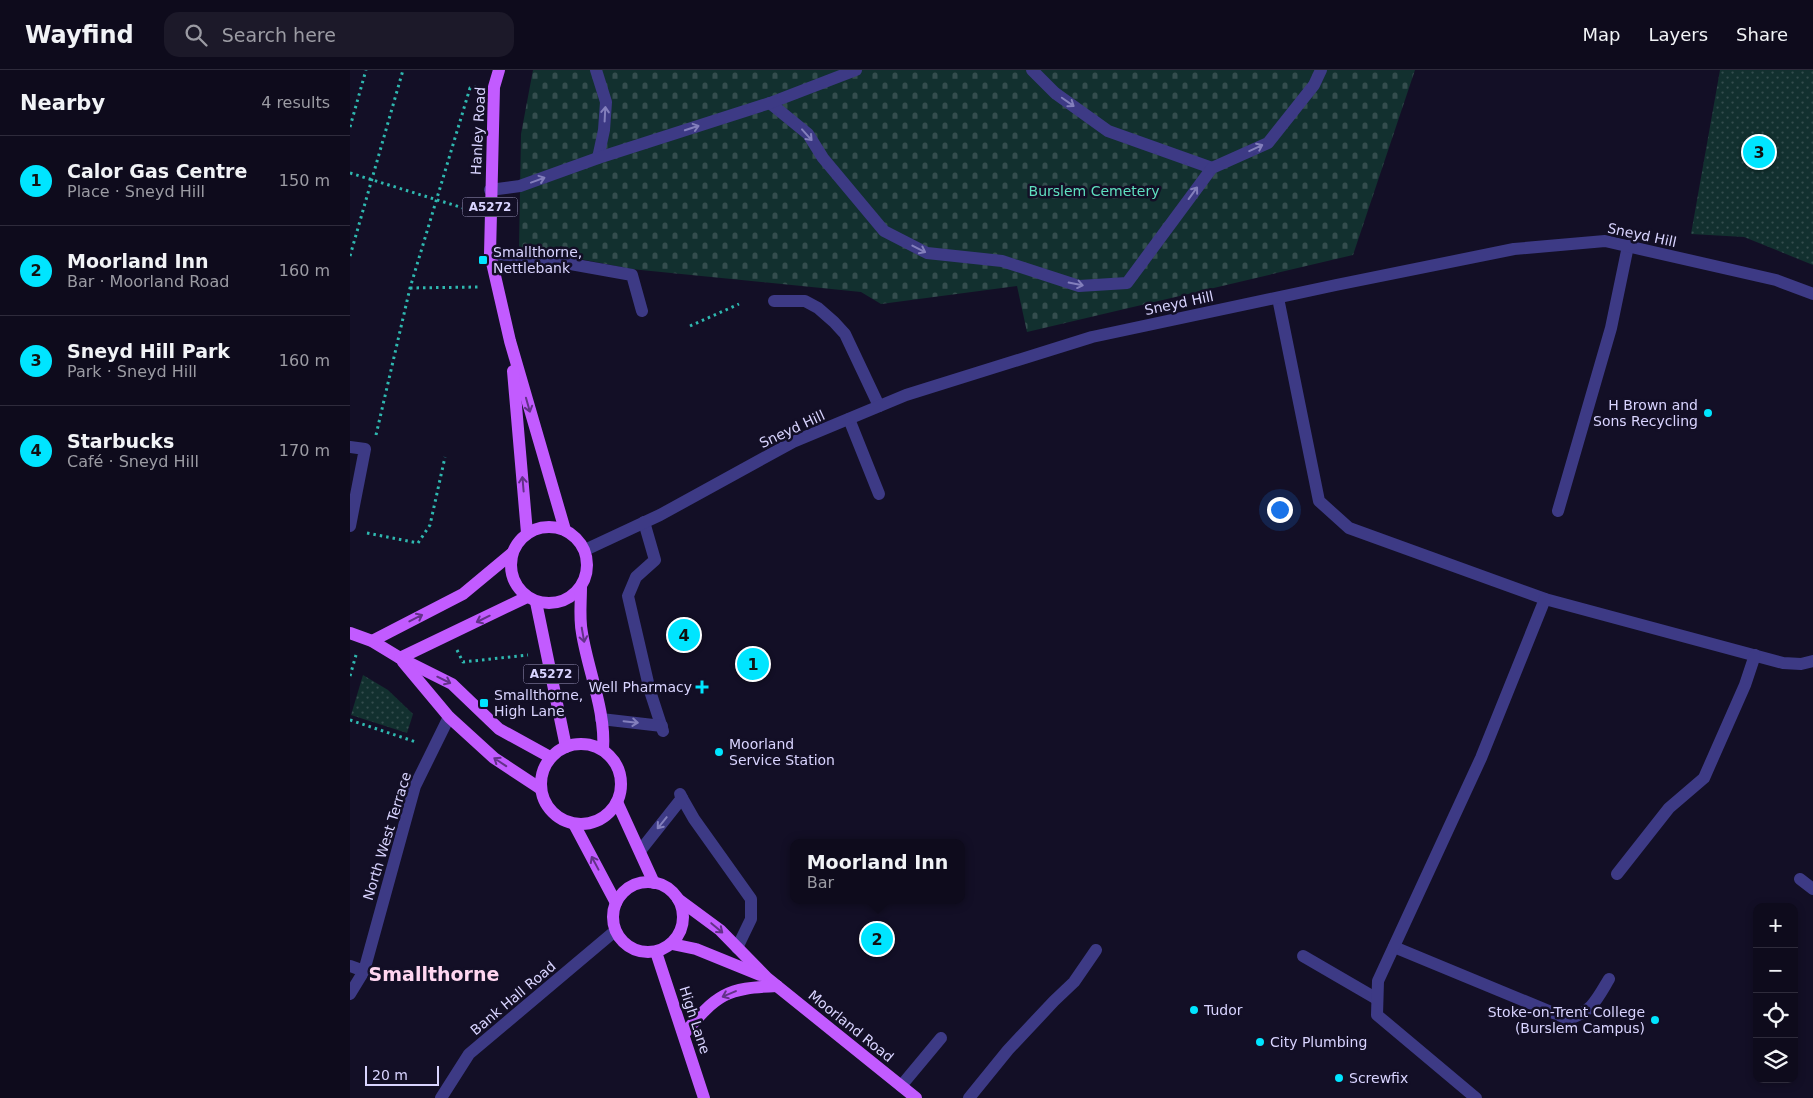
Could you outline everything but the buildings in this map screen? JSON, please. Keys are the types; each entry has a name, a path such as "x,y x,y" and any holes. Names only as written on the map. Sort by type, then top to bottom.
{"main road":[{"name":"Hanley Road","path":"499,70 494,86 490,190 490,254 510,341 565,530"},
{"name":"Hanley Road","path":"510,341 527,533"},
{"path":"372,641 463,594 511,554 517,542 527,533 547,526 565,530"},
{"name":"A5272","path":"565,530 576,538 585,550 587,564 581,587 582,632 601,719 604,740 602,750"},
{"name":"A5272","path":"511,554 511,576 517,588 532,600 547,652 566,746"},
{"path":"400,658 532,600 548,604 561,602 572,596 581,587"},
{"path":"350,633 372,641 400,658 452,684 499,729 550,757"},
{"path":"400,658 449,717 494,758 541,789"},
{"path":"579,744 593,746 602,750 613,760 621,778 621,792 617,802 609,814 594,822 574,824 561,819 552,812 544,800 541,789 541,775 550,757 566,746 579,744"},
{"path":"617,802 654,883"},
{"path":"574,824 616,903"},
{"path":"641,883 654,883 670,890 678,899 683,917 679,934 672,944 656,952 644,953 629,947 615,932 612,920 616,903 622,893 630,887 641,883"},
{"name":"Moorland Road","path":"678,899 720,930 767,978 916,1098"},
{"name":"Moorland Road","path":"672,944 696,949 767,978"},
{"name":"High Lane","path":"656,952 704,1098"},
{"path":"684,1034 706,1008 727,993 747,988 777,986"}],"street":[{"path":"596,70 606,102 604,130 598,158"},
{"path":"490,190 520,186 598,158 770,103 856,70"},
{"path":"1032,70 1056,93 1108,130 1212,168"},
{"path":"770,103 808,134 823,158 884,231 927,253 1002,261 1079,286 1127,283 1212,168 1268,143 1314,85 1321,70"},
{"name":"Sneyd Hill","path":"585,550 644,522 793,442 906,395 1092,337 1278,298 1514,249 1605,241 1776,280 1813,294"},
{"path":"1558,511 1611,328 1628,246"},
{"path":"490,254 526,256 632,275 642,311"},
{"path":"1278,298 1319,501 1349,528 1545,600 1783,663 1801,664 1813,661"},
{"path":"774,301 806,301 818,308 834,322 845,334 879,406"},
{"path":"849,419 878,494"},
{"path":"350,447 365,449 355,528"},
{"path":"601,719 662,728 650,691 628,596 636,577 656,560 644,522"},
{"path":"1476,1098 1376,1015 1378,981 1481,758 1545,600"},
{"path":"1617,874 1669,808 1704,778 1744,686 1755,655"},
{"name":"North West Terrace","path":"350,994 364,971 415,786 449,717"},
{"path":"640,851 681,796 694,819 751,899 751,919 737,948"},
{"path":"1800,879 1813,889"},
{"name":"Bank Hall Road","path":"441,1098 469,1054 615,932"},
{"path":"1394,947 1568,1019 1581,1015 1592,1006 1609,979"},
{"path":"969,1098 1015,1043 1074,982 1096,950"},
{"path":"1303,956 1377,999"},
{"path":"350,966 364,971"},
{"path":"901,1086 941,1038"}],"path":[{"path":"350,127 366,70"},
{"path":"350,256 403,70"},
{"path":"378,432 410,288 470,88 494,86"},
{"path":"350,173 490,216"},
{"path":"410,288 497,286"},
{"path":"690,326 739,304"},
{"path":"355,528 418,544 430,525 445,456"},
{"path":"450,635 463,662 547,652"},
{"path":"350,720 434,748"}],"green space":[{"name":"Burslem Cemetery","path":"533,70 1415,70 1353,255 1027,332 1017,286 881,304 861,292 631,269 519,247 521,134"},
{"path":"1720,70 1813,70 1813,265 1744,237 1691,234"},
{"path":"363,675 388,690 413,714 407,733 351,715"}],"place":[{"name":"Sneyd Hill Park","path":"1759,152"},
{"name":"Smallthorne, Nettlebank","path":"483,260"},
{"name":"H Brown and Sons Recycling","path":"1708,413"},
{"name":"Starbucks","path":"684,635"},
{"name":"Calor Gas Centre","path":"753,664"},
{"name":"Well Pharmacy","path":"702,687"},
{"name":"Smallthorne, High Lane","path":"484,703"},
{"name":"Moorland Service Station","path":"719,752"},
{"name":"Moorland Inn","path":"877,939"},
{"name":"Tudor","path":"1194,1010"},
{"name":"Stoke-on-Trent College (Burslem Campus)","path":"1655,1020"},
{"name":"City Plumbing","path":"1260,1042"},
{"name":"Screwfix","path":"1339,1078"}],"district":[{"name":"Smallthorne","path":"434,974"}]}
